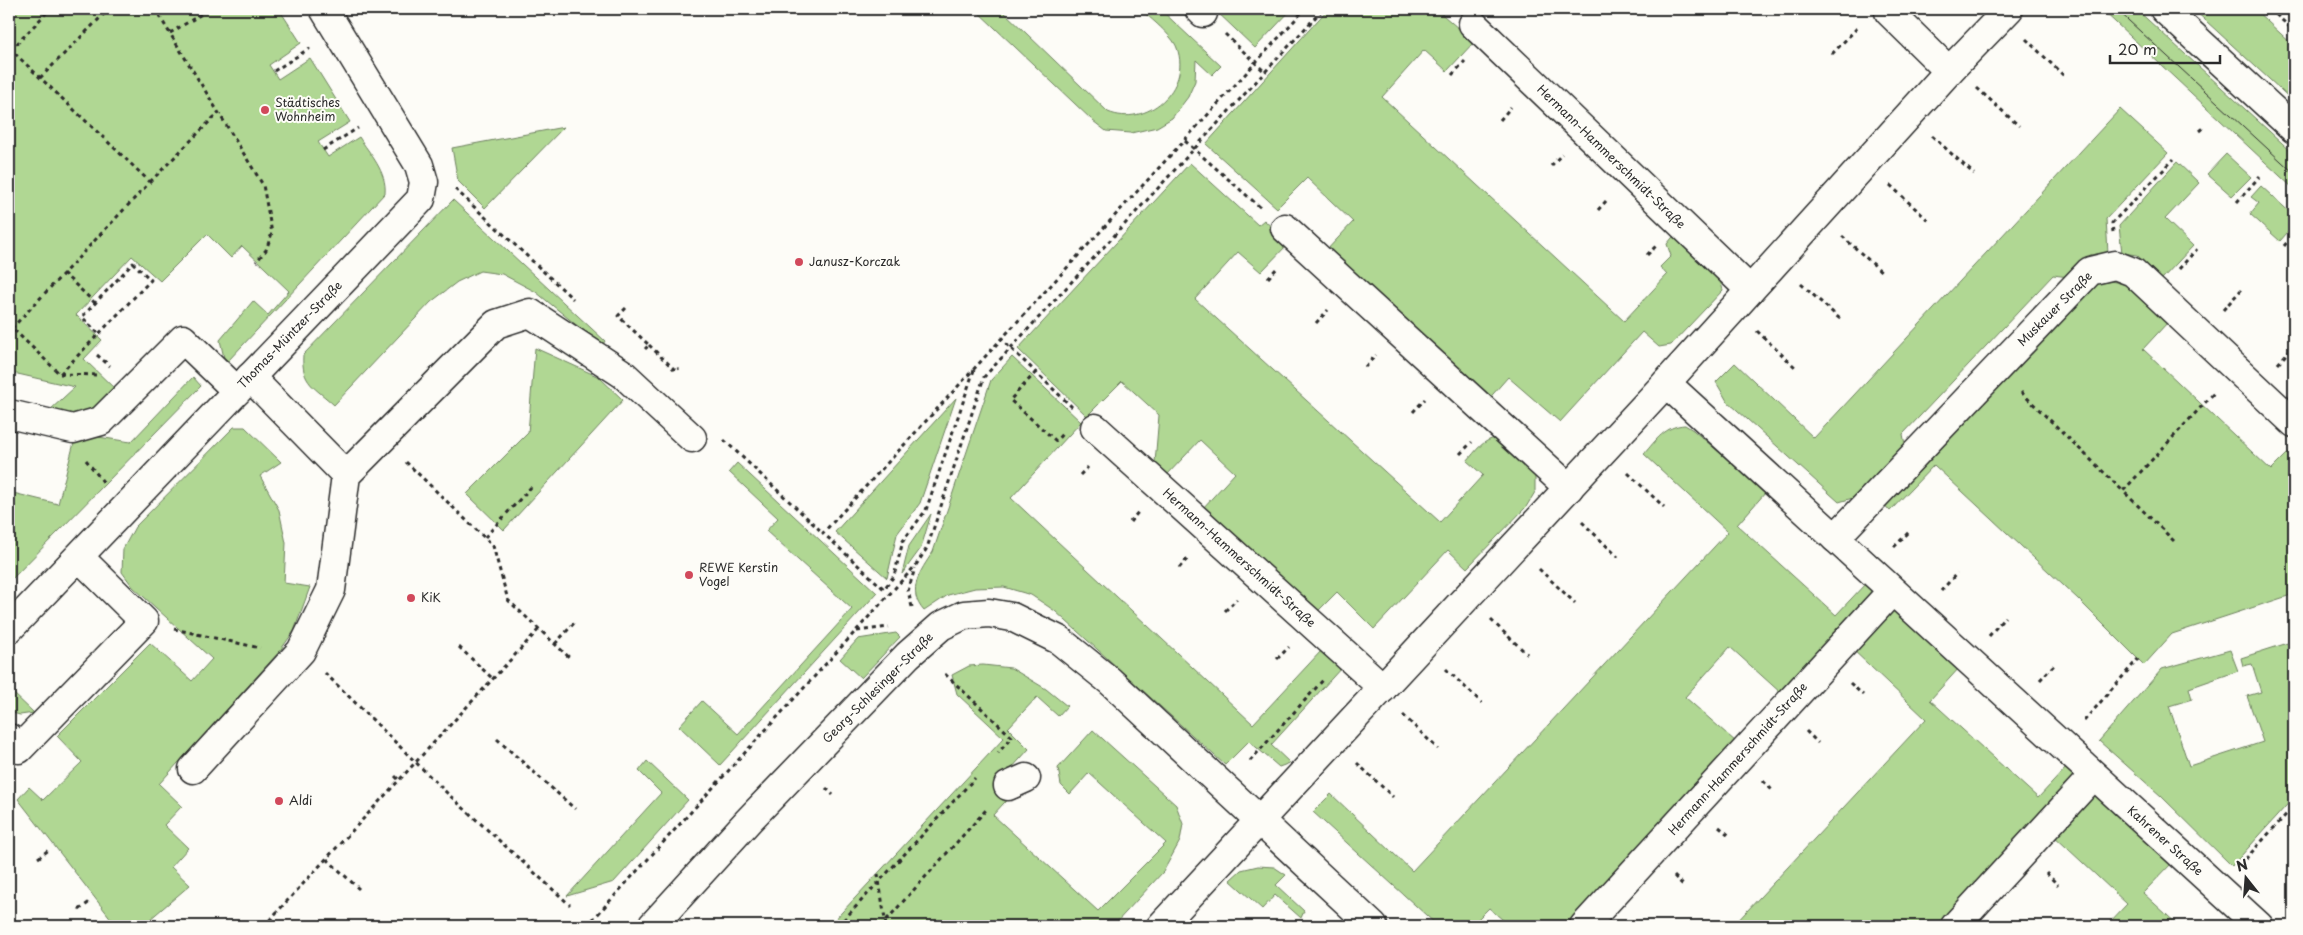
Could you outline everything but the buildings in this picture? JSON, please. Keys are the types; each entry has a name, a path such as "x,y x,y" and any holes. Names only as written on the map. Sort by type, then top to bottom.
{"street":[{"name":"Thomas-Müntzer-Straße","path":"9,629 420,198 424,182 413,153 324,9"},
{"path":"1161,926 1260,820 1390,699 1569,488 1666,384 1949,71 2009,9"},
{"path":"2164,9 2294,129"},
{"path":"1889,12 1949,71"},
{"name":"Hermann-Hammerschmidt-Straße","path":"1473,24 1750,290"},
{"path":"1285,228 1569,488"},
{"path":"2115,265 2133,272 2294,422"},
{"name":"Muskauer Straße","path":"1835,538 2090,271 2115,265"},
{"path":"193,769 302,651 331,590 346,475 496,324 530,313 623,374 692,438"},
{"path":"9,414 73,429 101,421 183,339 244,384 346,475"},
{"path":"1666,384 2085,768 1954,926"},
{"name":"Hermann-Hammerschmidt-Straße","path":"1087,421 1346,654 1390,699"},
{"path":"9,738 19,749 144,620 79,556"},
{"name":"Hermann-Hammerschmidt-Straße","path":"1584,926 1892,591"},
{"name":"Georg-Schlesinger-Straße","path":"652,926 748,821 901,662 941,626 964,615 989,613 1012,616 1060,640 1114,684 1260,820"},
{"name":"Kahrener Straße","path":"2085,768 2259,926"},
{"path":"1260,820 1373,926"}],"path":[{"path":"50,9 10,49 150,182"},
{"path":"40,78 109,9"},
{"path":"155,9 263,186 272,233 266,250 256,262"},
{"path":"170,32 210,9"},
{"path":"974,370 926,510 903,541 894,576 884,590 823,533 974,370 1000,338 1185,141 1305,9"},
{"path":"586,926 916,565 927,548 984,376 1324,9"},
{"path":"2270,9 2294,31"},
{"path":"1201,11 1265,72"},
{"path":"1832,54 1863,20"},
{"path":"2023,35 2065,76"},
{"path":"274,71 314,45"},
{"path":"1975,86 2019,126"},
{"path":"9,332 150,182 219,112"},
{"path":"323,150 364,124"},
{"path":"2200,131 2206,126"},
{"path":"1931,135 1974,174"},
{"path":"1185,141 1285,228"},
{"path":"2115,265 2112,223 2174,159"},
{"path":"2237,202 2260,176"},
{"path":"1887,182 1930,222"},
{"path":"450,183 482,214"},
{"path":"1840,234 1883,272"},
{"path":"2284,246 2294,234"},
{"path":"60,374 99,334 151,280 133,263 82,317 99,334"},
{"path":"63,274 95,303"},
{"path":"1797,280 1840,319"},
{"path":"626,308 618,316 676,371 679,368"},
{"path":"9,324 60,374 101,375 109,366"},
{"path":"1753,327 1795,367"},
{"path":"1000,338 1009,347 1036,372 1087,421 1056,441 1010,400 1036,372"},
{"path":"643,352 649,345"},
{"path":"1996,368 2174,541"},
{"path":"2122,491 2236,368"},
{"path":"381,439 493,546 508,600 571,659"},
{"path":"1622,468 1664,507"},
{"path":"485,537 533,485"},
{"path":"1577,517 1618,556"},
{"path":"1893,549 1911,530"},
{"path":"1533,563 1575,603"},
{"path":"916,565 908,591 911,607 932,633"},
{"path":"1940,592 1957,573"},
{"path":"1485,615 1527,654"},
{"path":"1988,637 2005,617"},
{"path":"144,620 266,650 302,651 448,794 570,904"},
{"path":"555,644 574,622"},
{"path":"266,926 539,629"},
{"path":"459,647 493,680"},
{"path":"1250,761 1346,654"},
{"path":"2082,724 2138,660"},
{"path":"1440,663 1482,703"},
{"path":"2037,683 2055,664"},
{"path":"945,674 1012,737 992,760"},
{"path":"1390,699 1438,749"},
{"path":"497,739 575,809"},
{"path":"1352,758 1393,797"},
{"path":"838,926 978,774"},
{"path":"395,776 400,780"},
{"path":"881,926 1017,782"},
{"path":"2237,868 2294,806"},
{"path":"38,858 50,849"},
{"path":"327,859 359,889"},
{"path":"878,874 886,926"},
{"path":"79,910 90,901"}],"green space":[{"path":"9,9 279,9 301,43 269,65 278,79 310,58 350,122 318,142 328,157 359,137 381,171 385,193 228,361 224,358 220,340 253,301 268,315 289,291 242,246 231,258 207,234 160,281 132,256 76,315 102,340 84,359 117,391 94,415 81,417 50,410 75,387 9,372"},
{"path":"975,9 1001,9 1108,112 1122,116 1137,115 1150,110 1172,90 1178,78 1180,63 1175,43 1161,27 1140,9 1160,9 1221,66 1212,75 1196,60 1195,81 1188,97 1172,118 1157,127 1131,133 1106,131 1093,121"},
{"path":"1214,9 1292,9 1255,48"},
{"path":"1328,9 1436,9 1474,42 1447,71 1424,50 1382,97 1624,321 1667,275 1660,267 1671,256 1667,244 1677,232 1717,270 1723,290 1671,345 1659,347 1642,332 1560,422 1508,377 1486,402 1324,253 1353,222 1307,178 1277,208 1206,144"},
{"path":"2101,9 2136,9 2294,154 2294,189"},
{"path":"2193,9 2254,9 2294,46 2294,102"},
{"path":"2120,109 2168,153 2106,219 2108,253 2090,255 2069,277 2053,275 1903,434 1906,450 1863,495 1839,502 1727,401 1716,382 1735,363 1814,438"},
{"path":"564,127 485,208 458,181 452,148"},
{"path":"2226,154 2251,177 2232,196 2207,174"},
{"path":"2177,162 2199,183 2165,219 2193,246 2162,279 2137,255 2122,253 2119,226"},
{"path":"1190,163 1258,225 1264,220 1289,243 1261,272 1238,252 1195,299 1440,522 1483,475 1467,461 1480,446 1492,439 1497,438 1528,463 1535,476 1535,492 1526,507 1467,568 1448,550 1374,629 1337,592 1315,614 1202,509 1235,473 1200,440 1166,476 1155,463 1159,415 1122,381 1087,416 1018,349"},
{"path":"2261,186 2294,216 2294,225 2280,241 2250,214 2259,203 2251,197"},
{"path":"453,200 605,341 602,346 536,292 502,274 480,271 457,282 431,302 334,405 315,389 307,379 304,373 303,355"},
{"path":"2105,280 2126,284 2168,322 2143,349 2271,470 2294,447 2294,594 2172,634 2144,665 2078,599 1934,465 1890,511 1882,502 2087,287"},
{"path":"535,348 599,377 623,400 504,530 467,494 528,433"},
{"path":"1012,357 1081,422 1011,498 1253,724 1322,650 1342,667 1271,745 1290,763 1279,767 1249,741 1225,765 1055,611 1031,595 1004,587 975,588 948,595 924,611 919,604 916,596 917,581 933,552 991,380"},
{"path":"193,377 201,386 9,582 9,492 58,504 75,439 98,437 131,442"},
{"path":"956,398 920,503 897,534 887,578 835,532"},
{"path":"1685,425 1766,492 1737,525 1836,615 1866,583 1874,593 1782,694 1730,647 1685,697 1736,742 1567,926 1510,926 1489,908 1473,924 1475,926 1438,926 1313,812 1331,794 1412,871 1728,532 1644,454 1666,431"},
{"path":"234,427 245,427 281,462 260,476 279,510 286,543 284,583 310,587 294,631 279,652 159,784 182,806 164,825 188,848 171,867 190,885 142,926 105,926 112,920 18,799 29,787 43,800 82,762 57,736 150,643 192,681 212,659 133,587 122,572 123,549 135,527"},
{"path":"737,463 877,593 720,765 679,726 702,701 738,734 852,609 766,531 778,518 729,472"},
{"path":"931,514 921,548 902,574 909,546"},
{"path":"1892,608 1960,667 1930,700 2038,798 2067,767 2076,778 1940,926 1733,926 1926,719 1851,648"},
{"path":"896,633 900,637 861,678 840,659 858,639"},
{"path":"2294,641 2294,797 2232,866 2161,796 2099,741 2162,669 2230,650 2238,671 2189,688 2192,699 2169,706 2189,766 2263,742 2247,696 2261,692 2252,664 2243,666 2241,658"},
{"path":"983,665 1011,668 1046,689 1067,706 1058,716 1037,697 1008,728 1029,749 1002,779 1014,792 993,815 1098,911 1166,843 1089,773 1070,794 1061,785 1058,768 1093,730 1176,805 1183,824 1180,841 1163,872 1113,926 829,926 1004,738 957,694 952,675 969,666"},
{"path":"9,689 34,713 20,715 9,712"},
{"path":"647,761 688,800 614,882 567,896 661,793 639,771"},
{"path":"2093,792 2174,861 2143,893 2179,926 2106,926 2127,904 2052,834"},
{"path":"1258,866 1274,867 1286,875 1276,885 1304,911 1301,918 1275,895 1262,909 1230,880 1241,870"}],"tram line":[{"path":"2116,9 2294,173"}],"place":[{"name":"Städtisches Wohnheim","path":"265,110"},
{"name":"Janusz-Korczak","path":"799,262"},
{"name":"REWE Kerstin Vogel","path":"689,575"},
{"name":"KiK","path":"411,598"},
{"name":"Aldi","path":"279,801"}]}
